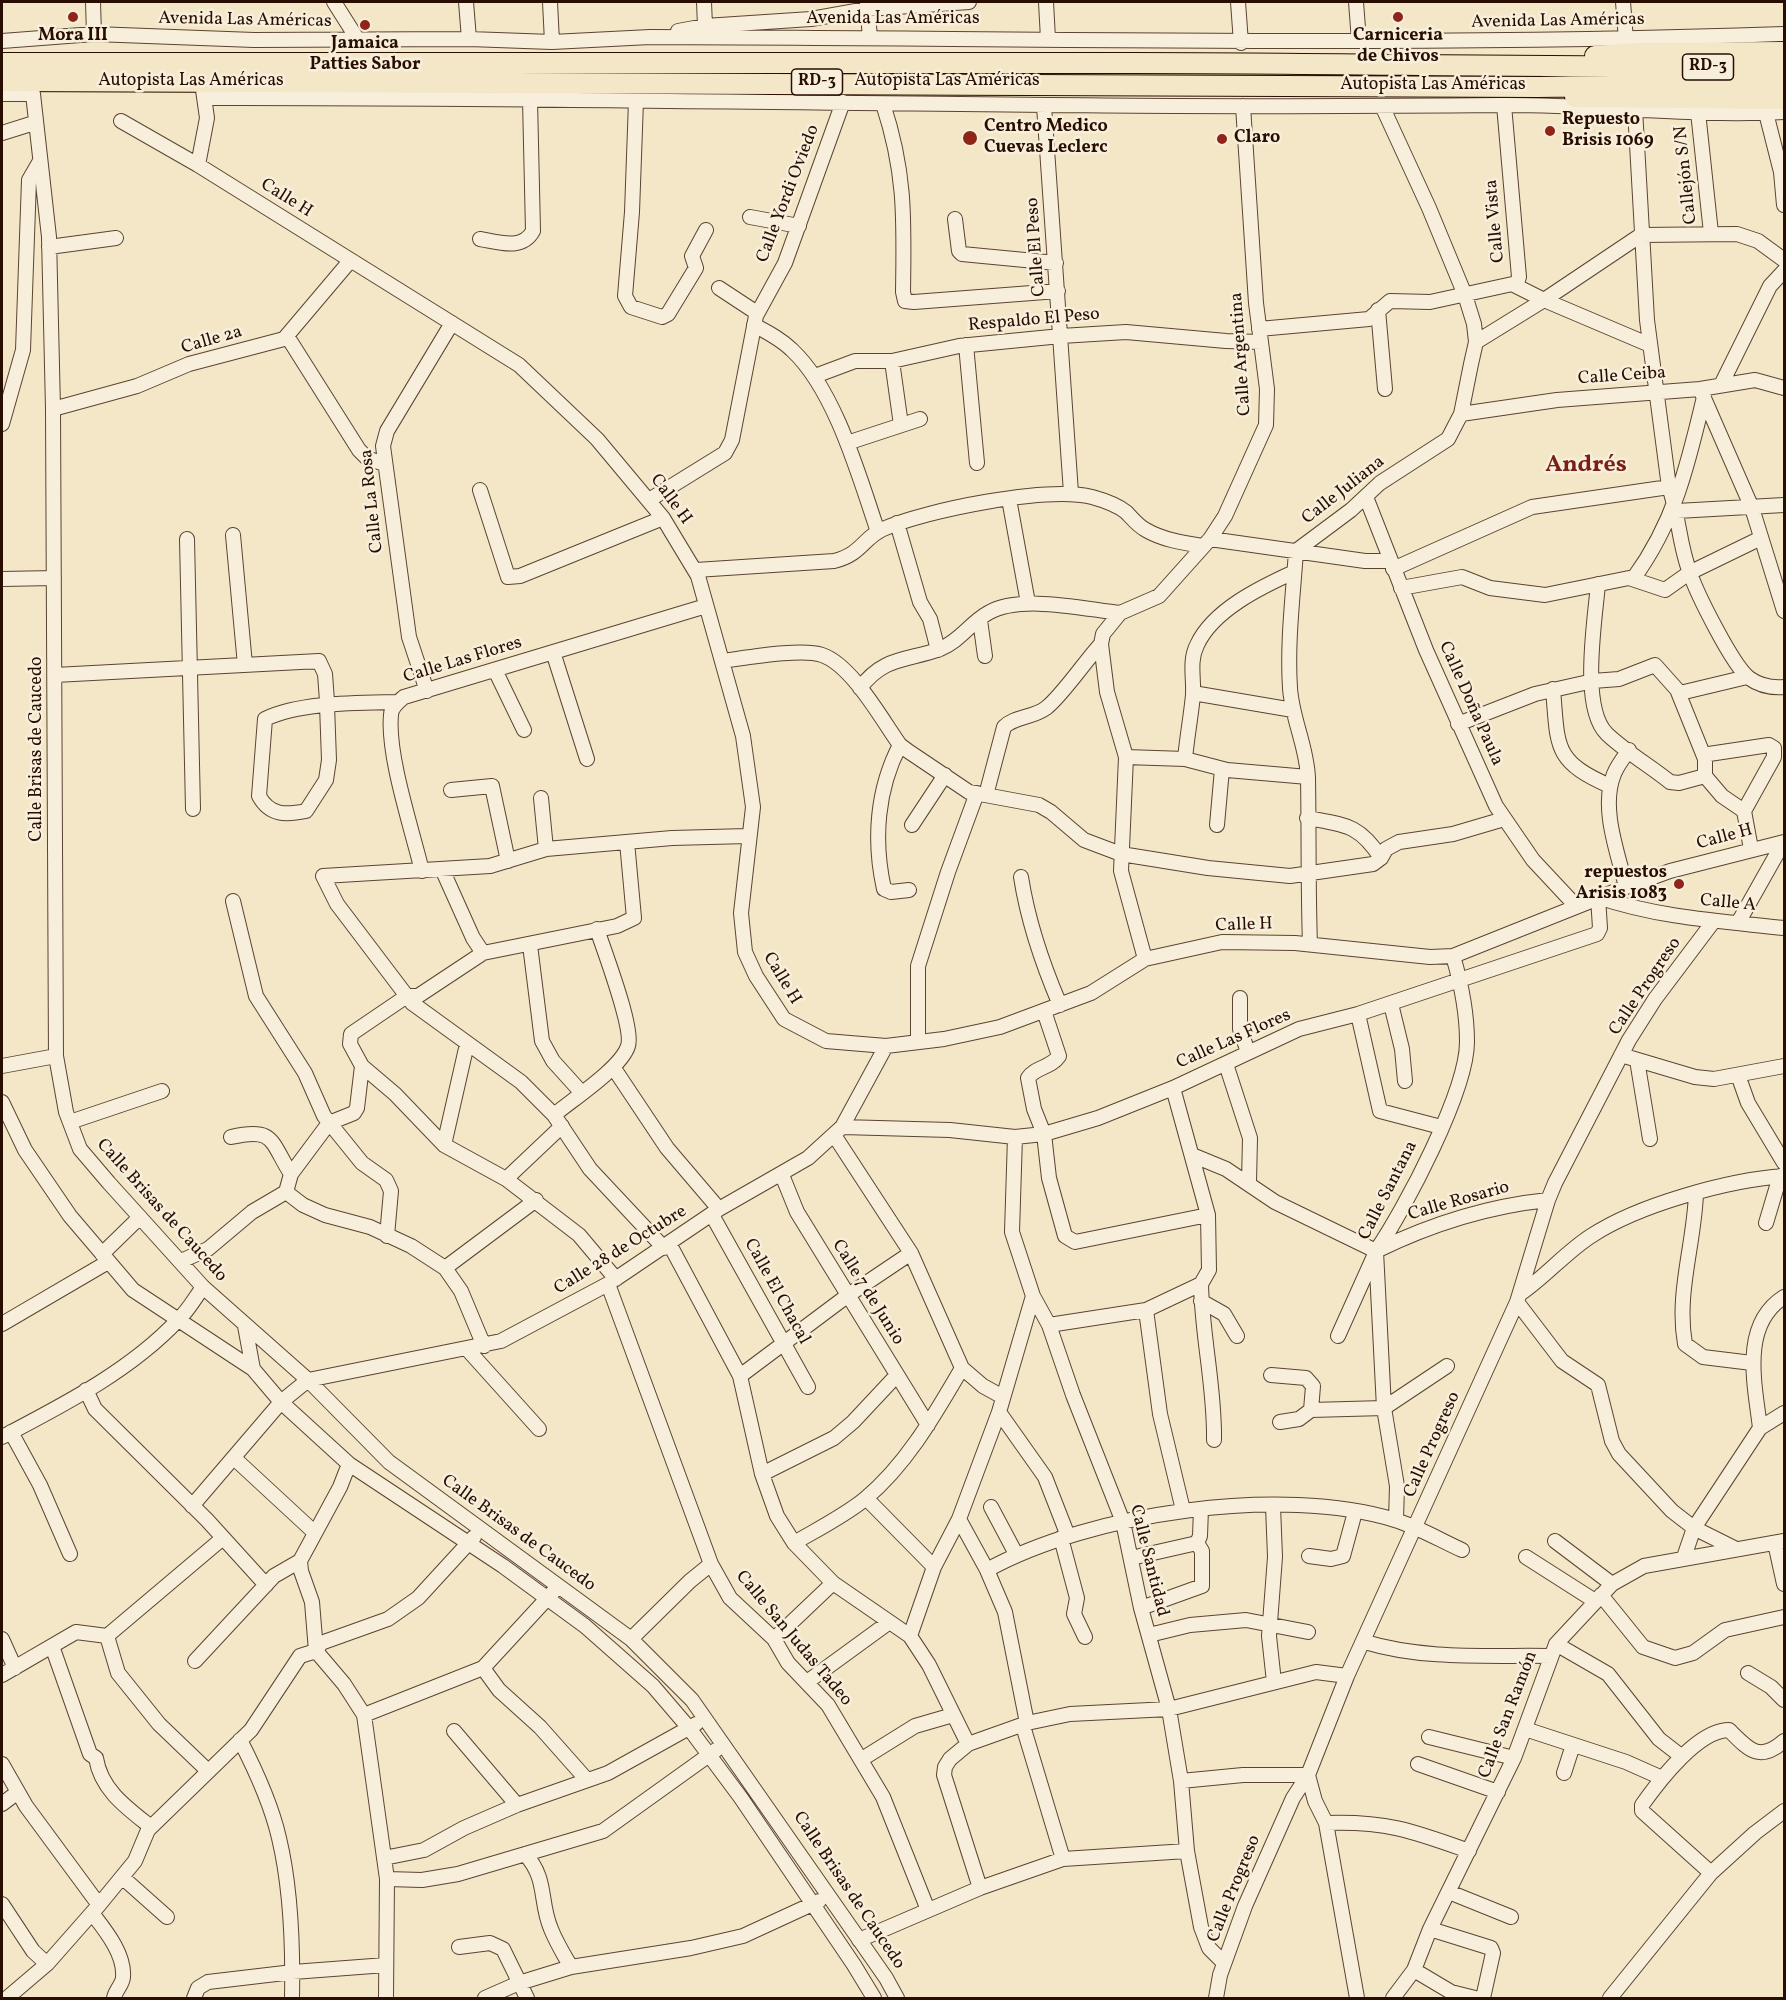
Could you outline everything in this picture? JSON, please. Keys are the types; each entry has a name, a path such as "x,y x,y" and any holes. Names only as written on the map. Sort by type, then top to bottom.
{"highway":[{"path":"1546,67 1584,57 1637,53 1785,52"},
{"name":"Autopista Las Américas","path":"2,63 847,65 1099,63 1546,67 1633,76 1785,80"},
{"name":"Autopista Las Américas","path":"2,81 136,82 203,90 879,82 1456,86 1785,66"},
{"path":"33,94 136,82"},
{"path":"1456,86 1605,99 1785,99"}],"street":[{"path":"93,2 94,34"},
{"path":"334,2 358,40"},
{"path":"466,2 469,39"},
{"path":"550,2 552,42"},
{"path":"704,2 705,26"},
{"path":"650,37 705,26 811,19 867,5 969,2"},
{"path":"1046,2 1048,39"},
{"path":"1238,2 1241,43"},
{"path":"1356,2 1359,41"},
{"path":"1623,2 1626,40"},
{"path":"867,5 870,38"},
{"name":"Avenida Las Américas","path":"2,41 94,34 180,39 469,39 552,42 650,37 1048,39 1241,43 1626,40 1785,34"},
{"path":"198,165 207,118 203,90 530,100 1383,108 1504,105 1698,112 1785,112"},
{"path":"2,94 33,94"},
{"name":"Calle Brisas de Caucedo","path":"33,94 34,123 49,247 53,410 56,1056 57,1073 80,1149 203,1287 244,1326 308,1380 389,1462 629,1637 692,1701 829,1896 897,1998"},
{"path":"480,238 513,245 529,238 533,231 530,100"},
{"path":"636,101 632,212 625,296 631,307 663,317 668,314 696,268 692,256 706,230"},
{"name":"Calle Yordi Oviedo","path":"649,501 725,453 732,440 755,319 785,263 843,102"},
{"path":"883,104 894,138 904,201 903,292 905,301 1058,291"},
{"name":"Calle Vista","path":"1260,335 1368,319 1390,301 1430,302 1514,285 1520,277 1504,105"},
{"name":"Calle El Peso","path":"1044,106 1062,336 1071,493"},
{"name":"Calle Argentina","path":"1120,613 1159,596 1206,543 1225,516 1266,425 1267,389 1260,335 1243,106"},
{"name":"Calle Juliana","path":"1310,944 1308,777 1305,748 1293,710 1290,688 1290,633 1296,550 1380,483 1448,439 1461,414 1476,342 1474,324 1465,295 1430,208 1383,108"},
{"path":"1635,109 1641,235 1650,345 1669,487 1676,507 1689,573 1730,652 1748,677 1762,685 1785,687"},
{"name":"Callejón S/N","path":"1698,112 1711,233"},
{"path":"1767,113 1781,172 1785,205"},
{"name":"Calle H","path":"121,121 198,165 519,365 597,438 663,518 696,570 743,736 753,807 741,913 745,952 756,976 784,1019 826,1041 886,1046 1000,1027 1091,993 1145,959 1222,942 1310,944 1430,957 1453,956 1626,887 1752,849 1784,842"},
{"path":"2,133 34,123"},
{"path":"2,424 23,350 29,180 40,161"},
{"path":"750,217 799,226"},
{"path":"955,219 959,251 962,254 1056,263"},
{"path":"1476,342 1641,235 1711,233 1748,236 1785,260"},
{"path":"49,247 116,238"},
{"path":"350,261 288,336 359,450 367,458 384,464"},
{"path":"1722,383 1770,286 1785,271"},
{"path":"1514,285 1650,345"},
{"path":"719,288 792,350 815,376 847,443 878,532"},
{"path":"1378,310 1385,389"},
{"name":"Calle La Rosa","path":"427,691 409,637 383,446 387,431 452,323"},
{"name":"Respaldo El Peso","path":"815,376 855,361 892,361 966,345 1062,336 1125,332 1226,341 1260,335"},
{"name":"Calle 2a","path":"53,410 137,386 189,364 271,343 288,336"},
{"path":"966,345 977,463"},
{"path":"892,361 901,425"},
{"name":"Calle Ceiba","path":"1461,414 1557,400 1656,393 1702,393 1722,383 1755,380 1785,388"},
{"path":"1633,579 1655,548 1676,507 1702,393"},
{"path":"1702,393 1752,508 1785,611"},
{"path":"847,443 920,419"},
{"path":"696,570 834,561 856,553 878,532 897,523 1009,499 1071,493 1095,498 1123,510 1145,530 1174,541 1296,550 1391,565 1532,507 1669,487"},
{"path":"480,490 508,577 520,576 663,518"},
{"name":"Calle Doña Paula","path":"1366,496 1391,565 1458,724 1504,819 1533,860 1576,906"},
{"path":"1009,499 1028,603"},
{"path":"1676,507 1752,508 1785,505"},
{"path":"897,523 918,595 930,619 938,650"},
{"path":"233,536 245,665"},
{"path":"1401,588 1462,577 1490,588 1545,595 1633,579 1665,590 1689,573 1761,538"},
{"path":"187,539 193,810"},
{"path":"1185,759 1193,693 1191,667 1196,645 1208,628 1248,593 1294,572"},
{"path":"2,579 54,578"},
{"path":"1598,584 1593,681 1593,698 1598,720 1606,733 1670,782 1679,783 1705,776"},
{"path":"860,688 870,674 880,667 898,659 938,650 955,642 988,613 1028,603 1120,613"},
{"name":"Calle Las Flores","path":"422,871 392,749 391,713 398,702 427,691 706,606"},
{"path":"1120,613 1103,634 1101,644 1107,692 1126,757 1120,871 1145,959"},
{"path":"980,620 985,656"},
{"path":"918,1042 918,966 948,872 982,794 1004,727 1009,721 1036,715 1048,707 1101,644"},
{"path":"553,652 587,759"},
{"path":"722,661 804,653 822,655 836,662 860,688 900,745 969,792 1039,805 1052,812 1084,840 1121,854 1208,868 1290,876 1361,866 1381,858 1386,849 1399,842 1454,834 1504,819"},
{"path":"56,675 319,661 325,675 327,705 329,760 326,780 306,811 284,815 265,806 260,796 265,719 275,714 327,705 398,702"},
{"path":"1458,724 1553,689 1593,681 1619,679 1655,665 1678,692 1705,759 1705,776 1722,796 1744,811"},
{"path":"495,670 524,730"},
{"path":"1678,692 1686,693 1748,677"},
{"path":"1553,689 1557,735 1563,753 1573,768 1610,786"},
{"path":"1193,693 1293,710"},
{"path":"900,745 885,784 878,829 884,889 891,892 909,890"},
{"path":"1705,759 1709,754 1769,745 1780,753 1744,811 1752,849"},
{"path":"1626,887 1612,830 1610,786 1614,773 1629,750"},
{"path":"1126,757 1185,759 1222,769 1308,777"},
{"path":"1217,825 1222,769"},
{"path":"917,827 921,812 945,775"},
{"path":"451,790 492,786 508,861"},
{"path":"540,798 546,849"},
{"path":"1307,818 1357,830 1370,842 1381,858"},
{"path":"748,836 546,849 490,866 323,876 337,904 407,996 467,1044 481,1051 521,1082 558,1121 590,1169 667,1246 740,1376 762,1474 777,1516 794,1543 833,1582 888,1623 910,1636 929,1665 968,1744"},
{"path":"181,1261 208,1249 252,1212 286,1192 291,1174 329,1123 354,1113 357,1108 363,1066 350,1044 351,1034 407,996 418,996 483,953 617,926 634,918 627,842"},
{"path":"1738,923 1784,842"},
{"path":"442,869 473,938 483,953"},
{"path":"1021,877 1026,910 1042,963 1060,1005"},
{"name":"Calle Las Flores","path":"838,1131 950,1130 1015,1137 1044,1134 1098,1118 1173,1088 1299,1029 1391,1004 1597,934 1600,928 1598,897"},
{"name":"Calle A","path":"1598,897 1637,911 1713,922 1785,928"},
{"path":"233,901 256,996 305,1073 329,1123 363,1163 386,1180 391,1191 387,1236"},
{"name":"Calle Progreso","path":"1216,1998 1224,1964 1245,1906 1288,1809 1308,1775 1347,1676 1365,1642 1518,1298 1548,1200 1621,1055 1655,999 1713,922"},
{"path":"506,1179 581,1092 613,1067 628,1046 629,1035 597,929"},
{"path":"530,945 538,1032 553,1061 581,1092"},
{"name":"Calle Santana","path":"1396,1520 1397,1486 1384,1408 1376,1251 1389,1232 1458,1088 1467,1043 1460,980 1453,956"},
{"path":"1240,998 1239,1029 1248,1052"},
{"path":"1391,1004 1402,1049 1405,1081"},
{"path":"1044,1011 1059,1056 1053,1063 1032,1072 1028,1078 1034,1109 1044,1134 1049,1178 1065,1236 1075,1242 1208,1215"},
{"path":"1358,1014 1380,1111 1441,1127"},
{"path":"444,1145 467,1044"},
{"name":"Calle 28 de Octubre","path":"308,1380 501,1341 612,1281 716,1212 808,1158 838,1131 886,1046"},
{"path":"1621,1055 1695,1077 1714,1079 1785,1066"},
{"path":"2,1066 56,1056"},
{"path":"1636,1060 1650,1138"},
{"path":"1226,1064 1250,1138 1249,1182"},
{"name":"Calle San Judas Tadeo","path":"363,1066 395,1094 444,1145 506,1179 579,1235 612,1281 711,1564 730,1598 774,1639 788,1663 828,1705 862,1759 883,1797 928,1910"},
{"name":"Calle El Chacal","path":"613,1067 667,1149 716,1212 783,1344 808,1387"},
{"path":"1738,1075 1748,1103 1783,1172 1766,1223"},
{"path":"1173,1088 1208,1215 1209,1270 1201,1284 1201,1301 1215,1410 1214,1440"},
{"path":"70,1122 162,1091"},
{"path":"2,1102 26,1150 70,1215 133,1290 254,1369 281,1402 349,1464 377,1480 547,1599 614,1650 653,1686 710,1754 854,1965 874,1998"},
{"path":"231,1137 258,1131 267,1136 291,1174"},
{"path":"838,1131 911,1253 962,1368 1002,1397"},
{"name":"Calle Santidad","path":"1015,1137 1012,1232 1033,1296 1049,1326 1072,1395 1123,1522 1141,1608 1169,1709 1181,1780 1187,1851 1201,1927 1209,1948 1224,1964"},
{"path":"1192,1155 1226,1169 1249,1182 1275,1202 1376,1251 1338,1336"},
{"path":"1736,1549 1694,1528 1672,1511 1615,1448 1598,1385 1563,1360 1518,1298 1542,1280 1591,1236 1654,1206 1783,1172"},
{"name":"Calle 7 de Junio","path":"782,1175 797,1212 928,1425"},
{"path":"286,1192 303,1205 325,1215 370,1227 445,1269 461,1291 484,1346"},
{"path":"1696,1194 1694,1229 1681,1302 1685,1344 1703,1357 1752,1363"},
{"path":"445,1269 536,1200"},
{"name":"Calle Rosario","path":"1376,1251 1406,1236 1461,1218 1515,1203 1548,1200"},
{"path":"2,1324 105,1258 140,1217"},
{"path":"740,1376 847,1296 911,1253"},
{"path":"1049,1326 1146,1310 1201,1284"},
{"path":"70,1554 45,1495 6,1434 86,1390 150,1346 179,1320 203,1287"},
{"path":"910,1636 934,1567 959,1519 999,1412 1033,1296"},
{"path":"1760,1428 1752,1363 1756,1334 1772,1305 1785,1297"},
{"path":"1201,1301 1224,1314 1237,1336"},
{"path":"1146,1310 1160,1414 1183,1510"},
{"path":"244,1326 254,1369"},
{"path":"467,1349 539,1429"},
{"path":"1280,1422 1299,1419 1311,1410 1384,1408 1448,1366"},
{"path":"794,1543 849,1511 882,1484 928,1425 962,1368"},
{"path":"762,1474 834,1438 853,1422 897,1375"},
{"path":"1271,1375 1310,1380 1313,1386 1311,1410"},
{"path":"192,1506 281,1402 308,1380"},
{"path":"86,1390 95,1409 192,1506 266,1585"},
{"path":"999,1412 1046,1477 1064,1537 1077,1598 1074,1614 1084,1637"},
{"path":"1684,1557 1694,1528 1760,1428 1785,1413"},
{"path":"234,1458 315,1532"},
{"path":"377,1480 389,1462"},
{"path":"195,1662 274,1576 300,1561 340,1487 349,1464"},
{"path":"866,1498 934,1567"},
{"path":"987,1570 1016,1554 1064,1537 1123,1522 1183,1510 1201,1509 1273,1506 1331,1508 1396,1520 1462,1550"},
{"path":"1273,1506 1275,1557 1269,1623 1274,1682"},
{"path":"991,1507 1016,1554"},
{"path":"1197,1543 1200,1536 1201,1509"},
{"path":"1309,1556 1331,1558 1343,1556 1355,1512"},
{"path":"959,1519 987,1570 1005,1612 1025,1724 1064,1859"},
{"path":"7,1998 47,1964 96,1909 135,1861 151,1827 250,1730 300,1656 316,1651 321,1643 388,1619 418,1598 481,1529"},
{"path":"2,1675 76,1632 107,1636 223,1538"},
{"path":"1555,1541 1612,1584"},
{"path":"1780,1542 1785,1584"},
{"name":"Calle San Ramón","path":"1393,1998 1414,1970 1430,1929 1514,1758 1554,1650 1598,1598 1612,1584 1644,1566 1684,1557 1780,1542"},
{"path":"1131,1558 1197,1543"},
{"path":"1141,1608 1202,1586 1202,1551 1197,1543"},
{"path":"1526,1557 1598,1598 1643,1647 1675,1658 1693,1653 1725,1630 1785,1617"},
{"path":"300,1561 301,1571 312,1602 316,1651 344,1683 364,1715 387,1879 386,1998"},
{"path":"614,1650 711,1564"},
{"path":"774,1639 833,1582"},
{"path":"364,1715 483,1668 559,1586"},
{"path":"1149,1635 1221,1621 1246,1620 1308,1632"},
{"path":"807,1682 888,1623"},
{"path":"107,1636 118,1672 159,1724 207,1770"},
{"path":"2,1639 15,1668"},
{"path":"1365,1642 1391,1650 1445,1655 1554,1650 1608,1674 1659,1739 1681,1756"},
{"path":"52,1646 90,1754 96,1758 98,1769 107,1787 123,1805 151,1827"},
{"path":"483,1668 499,1690 540,1727 587,1780"},
{"path":"980,1888 944,1775 945,1767 950,1759 968,1744 1025,1724 1070,1714 1169,1709 1316,1672 1347,1676"},
{"path":"1748,1674 1771,1687 1785,1700"},
{"path":"862,1759 915,1726 953,1715"},
{"path":"384,1858 424,1850 464,1828 517,1805 608,1773 705,1719"},
{"path":"1525,1729 1626,1762 1662,1778"},
{"path":"1711,1874 1642,1810 1642,1805 1681,1756 1720,1730 1729,1730 1751,1752 1759,1753 1785,1741"},
{"path":"454,1731 517,1805"},
{"path":"1429,1737 1514,1758"},
{"path":"240,1740 262,1784 279,1839 290,1921 292,1998"},
{"path":"387,1879 422,1880 458,1874 603,1832 724,1744"},
{"path":"1564,1773 1573,1745"},
{"path":"2,1764 18,1792 96,1909 117,1951 124,1978 114,1998"},
{"path":"1418,1764 1498,1792"},
{"path":"1181,1780 1243,1775 1308,1775 1315,1801 1326,1823 1357,1998"},
{"path":"2,1803 18,1792"},
{"path":"1610,1998 1711,1874 1755,1833 1785,1811"},
{"path":"1326,1823 1364,1821 1405,1828 1470,1851"},
{"path":"859,1940 980,1888 1064,1859 1187,1851"},
{"path":"525,1854 535,1865 542,1879 551,1929 571,1967"},
{"path":"122,1877 167,1917"},
{"path":"1449,1892 1511,1917"},
{"path":"485,1998 519,1983 571,1967 692,1948 743,1936 829,1896"},
{"path":"2,1905 33,1951 47,1964"},
{"path":"1430,1929 1491,1948 1483,1998"},
{"path":"459,1947 496,1944 503,1949 527,1998"},
{"path":"195,1998 201,1984 293,1972 386,1965"},
{"path":"1414,1970 1450,1992 1475,1998"}],"place":[{"name":"Mora III","path":"73,17"},
{"name":"Carniceria de Chivos","path":"1398,17"},
{"name":"Jamaica Patties Sabor","path":"365,25"},
{"name":"Repuesto Brisis 1069","path":"1550,131"},
{"name":"Centro Medico Cuevas Leclerc","path":"970,138"},
{"name":"Claro","path":"1222,139"},
{"name":"repuestos Arisis 1083","path":"1679,884"}],"district":[{"name":"Andrés","path":"1586,467"}]}
